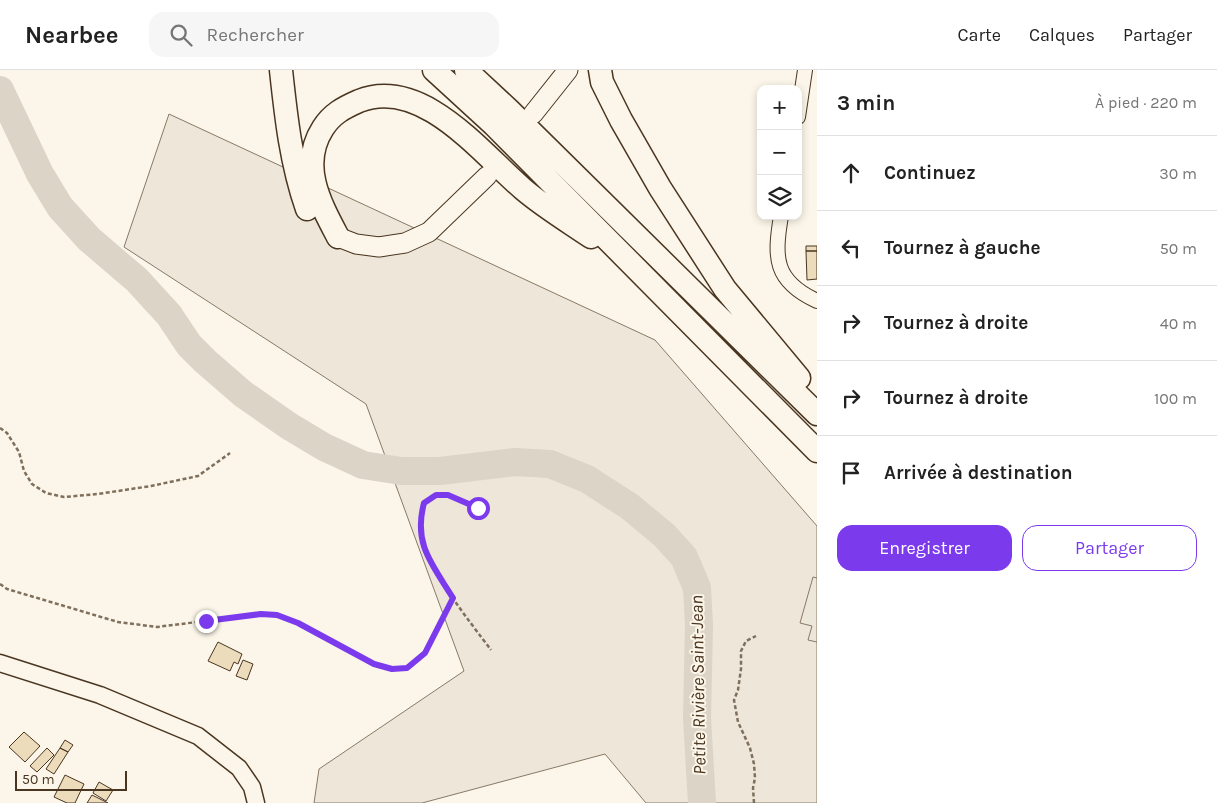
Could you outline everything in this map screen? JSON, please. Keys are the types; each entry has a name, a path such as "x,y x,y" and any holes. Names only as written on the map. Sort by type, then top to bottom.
{"highway":[{"path":"281,70 290,150 298,184 308,212 320,226 338,237"},
{"path":"434,70 494,125 817,451"},
{"path":"466,70 509,110 817,414"},
{"path":"600,70 602,82 621,120 660,188 725,289 817,400"},
{"path":"338,237 321,205 314,184 311,163 315,145 320,132 329,118 343,108 367,98 391,96 412,101 440,116 464,135 524,191 634,267"}],"main road":[{"path":"533,114 568,70"},
{"path":"338,237 356,244 379,247 405,243 429,232 487,176"}],"street":[{"path":"802,94 806,70"},
{"path":"780,220 776,245 780,267 793,287 817,301"},
{"path":"0,664 100,695 198,736 240,768 252,787 256,803"}],"path":[{"path":"0,428 7,433 19,452 24,471 32,484 46,493 64,497 151,486 198,476 230,453"},
{"path":"478,508 448,495 436,495 424,503 420,517 420,535 426,555 453,598 491,650"},
{"path":"0,584 7,589 118,622 156,627 261,614 277,615 298,623 374,664 392,669 407,668 425,653 453,598"},
{"path":"754,803 752,788 755,778 754,764 750,748 738,722 734,700 740,676 741,651 746,641 756,636"}],"shaded area":[{"path":"169,114 655,340 817,526 817,803 646,803 605,754 422,803 314,803 319,769 464,671 366,404 124,247"},
{"path":"813,577 817,578 817,642 808,640 812,626 800,623"}],"building":[{"path":"806,246 817,246 817,251 806,251"},
{"path":"806,251 817,251 817,279 807,280"},
{"path":"218,642 242,654 238,664 234,662 230,671 208,661"},
{"path":"243,660 253,664 247,680 236,676"},
{"path":"24,732 40,746 25,762 9,747"},
{"path":"65,740 73,745 68,752 60,748"},
{"path":"47,748 54,755 37,772 30,766"},
{"path":"60,748 68,752 54,774 46,769"},
{"path":"65,775 84,784 75,803 67,803 54,797"},
{"path":"99,782 113,790 106,801 93,793"},
{"path":"92,795 108,803 87,803"}],"waterway":[{"name":"Petite Rivière Saint-Jean","path":"0,90 40,174 60,207 89,239 137,280 169,315 189,345 205,361 243,394 289,426 324,447 363,465 401,471 440,471 515,462 550,464 587,479 629,506 664,535 684,557 697,588 699,625 697,718 702,803"}],"route":[{"path":"206,621 261,614 277,615 298,623 374,664 392,669 407,668 425,653 453,598 426,555 420,535 420,517 424,503 436,495 448,495 478,508"}]}
